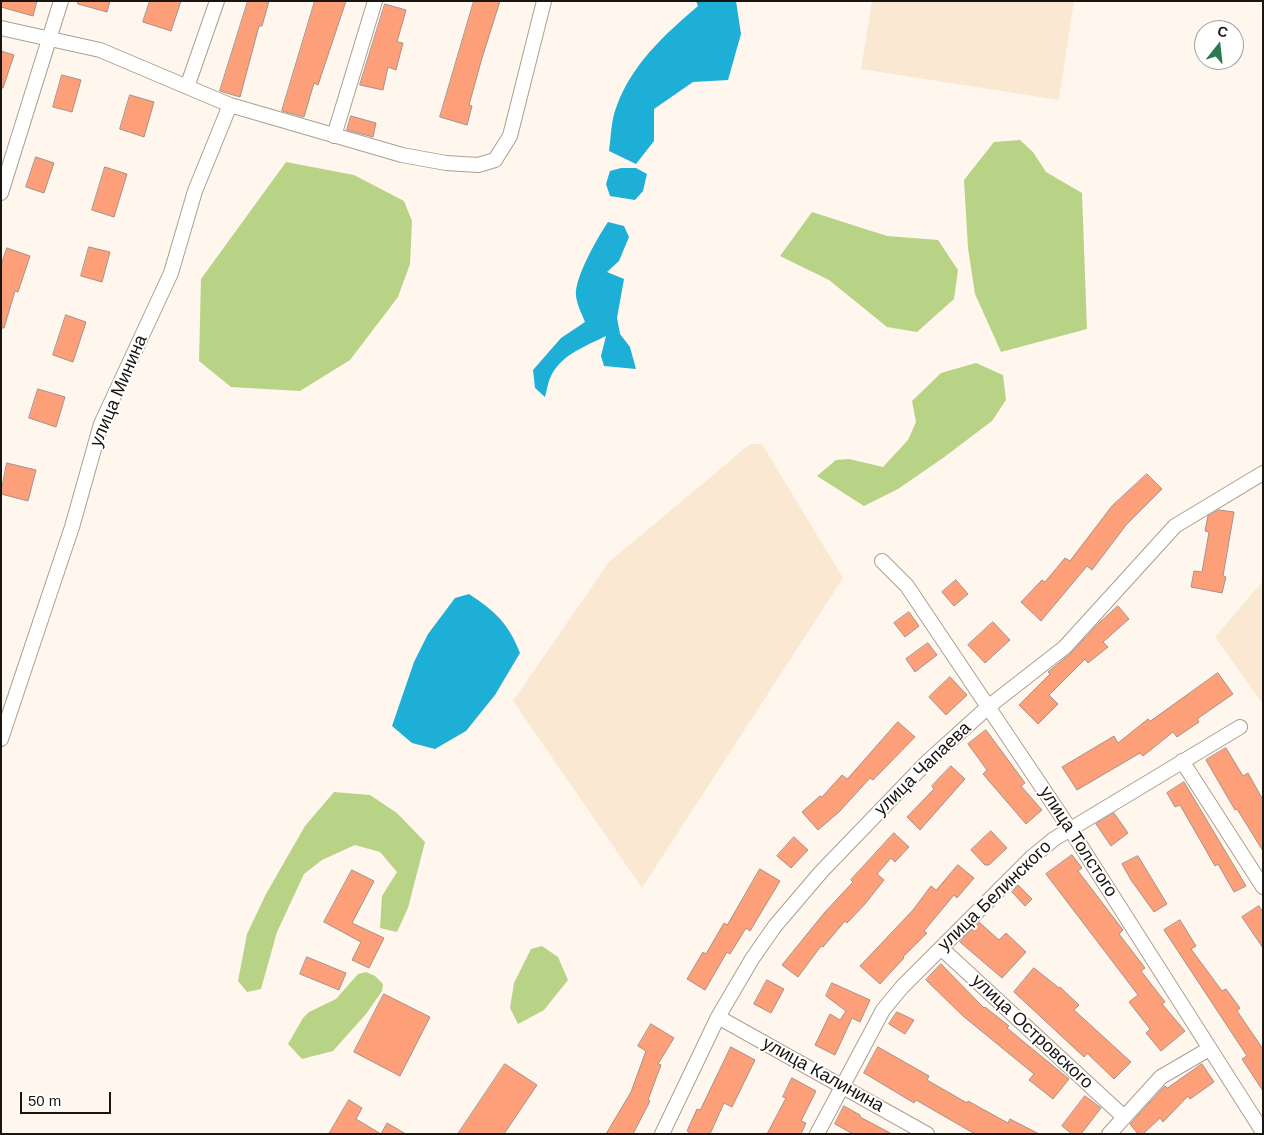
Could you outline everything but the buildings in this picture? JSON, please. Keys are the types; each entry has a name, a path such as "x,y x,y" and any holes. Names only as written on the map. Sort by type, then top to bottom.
{"street":[{"path":"1,193 61,1"},
{"path":"187,87 217,1"},
{"path":"334,136 375,1"},
{"path":"1,28 48,40 78,44 100,50 230,105 334,136 402,155 446,163 478,165 495,160 510,136 544,1"},
{"name":"улица Минина","path":"1,739 72,527 101,424 171,273 196,191 230,105"},
{"name":"улица Чапаева","path":"662,1134 718,1017 752,959 774,926 821,872 926,763 988,707 1065,647 1175,526 1263,473"},
{"name":"улица Толстого","path":"882,561 907,586 1070,829 1263,1132"},
{"name":"улица Белинского","path":"817,1134 883,1010 902,987 1032,857 1070,829 1240,727"},
{"path":"1182,761 1263,887"},
{"name":"улица Островского","path":"941,948 1124,1117"},
{"name":"улица Калинина","path":"718,1017 927,1134"},
{"path":"1109,1134 1161,1078 1209,1049"}],"shaded area":[{"path":"872,1 1074,1 1059,100 861,69"},
{"path":"750,444 762,444 843,578 642,888 513,701 609,562"},
{"path":"1263,581 1263,704 1215,637"}],"green space":[{"path":"1020,140 1033,152 1046,172 1082,193 1087,329 1001,352 975,294 968,248 964,180 994,142"},
{"path":"286,162 354,175 404,201 412,221 410,264 398,297 350,360 300,391 231,387 199,361 201,279"},
{"path":"812,212 887,236 938,240 958,270 954,299 917,332 887,327 829,280 780,256"},
{"path":"976,363 1003,375 1006,400 992,421 943,458 898,489 864,506 817,476 836,460 849,459 883,467 908,440 916,422 912,401 941,373"},
{"path":"334,792 370,795 397,813 425,842 408,908 397,932 380,928 382,896 397,872 380,852 355,845 322,860 304,874 277,932 261,989 247,992 238,981 247,934 266,894 305,826"},
{"path":"542,946 558,957 568,980 544,1010 518,1024 510,1008 514,983 531,949"},
{"path":"366,972 375,976 383,984 382,991 366,1014 333,1051 302,1059 288,1044 303,1018 309,1012 336,999 358,974"}],"water":[{"path":"696,1 736,1 741,34 728,80 693,82 654,109 654,141 636,164 609,151 614,113 622,92 640,64 673,28 698,6"},
{"path":"621,168 636,168 647,174 643,191 635,200 610,196 606,184 610,171"},
{"path":"608,222 624,226 629,237 619,261 607,272 624,279 617,318 620,334 630,347 636,369 604,366 601,356 606,336 576,351 562,361 551,377 545,397 535,388 533,370 561,338 585,322 577,303 576,288 587,258"},
{"path":"469,594 494,612 506,626 520,653 495,695 466,731 435,749 412,743 392,726 414,662 428,634 455,598"}]}
